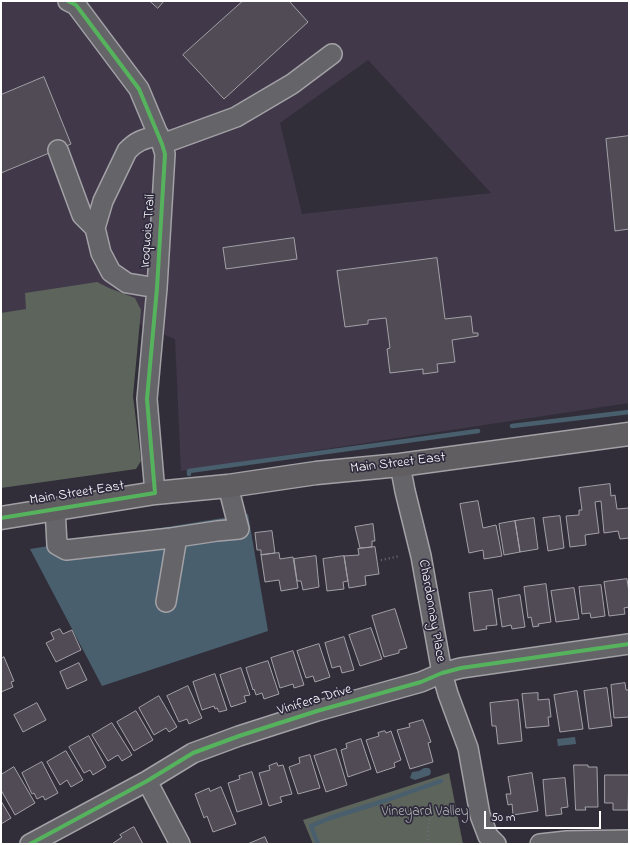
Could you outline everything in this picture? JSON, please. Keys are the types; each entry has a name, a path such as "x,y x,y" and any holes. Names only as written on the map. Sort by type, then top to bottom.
{"main road":[{"name":"Main Street East","path":"1,518 54,508 156,493 228,486 316,474 400,465 629,434"}],"street":[{"name":"Iroquois Trail","path":"68,1 76,5 139,89 161,139 165,154 157,288 148,399 156,493"},
{"path":"157,288 128,283 111,272 101,253 95,228 103,201 127,151 139,140 161,139 236,117 292,84 332,54"},
{"path":"58,150 82,215 95,228"},
{"name":"Chardonnay Place","path":"400,465 421,556 442,673 448,694 468,748 480,815 488,836 496,844"},
{"path":"54,508 57,545 66,550 239,529 228,486"},
{"path":"166,602 177,537"},
{"name":"Vinifera Drive","path":"30,844 146,781 193,753 233,738 317,711 421,682 442,673 466,667 629,644"},
{"path":"146,781 180,844"},
{"path":"540,844 567,841 629,840"}],"path":[{"path":"377,561 400,556"},
{"path":"430,844 428,835 430,818 440,809 455,806"}],"shaded area":[{"path":"1,1 629,1 629,403 181,471 175,339 105,310 1,323","holes":["368,60 491,193 302,214 280,123"]}],"green space":[{"path":"97,282 135,298 141,310 133,396 141,461 136,469 1,488 1,313 26,309 25,293"},
{"name":"Vineyard Valley","path":"449,773 463,844 313,844 303,820"}],"water":[{"path":"248,514 268,631 102,686 30,549"},
{"path":"575,737 576,744 558,746 557,739"},
{"path":"424,768 429,768 431,771 430,775 415,780 410,778 412,772 419,771"}],"building":[{"path":"150,1 164,1 158,8"},
{"path":"243,1 289,1 308,22 224,99 183,55"},
{"path":"44,77 71,144 1,173 1,95"},
{"path":"629,136 629,229 615,231 606,139"},
{"path":"294,238 297,259 226,269 223,248"},
{"path":"437,258 445,319 471,316 473,333 478,333 478,336 452,340 455,362 437,364 438,372 423,374 423,369 390,373 387,349 390,348 386,318 368,320 368,324 345,327 337,271"},
{"path":"610,484 611,496 615,495 617,509 629,508 629,538 620,539 618,531 604,533 601,501 595,502 599,533 585,535 586,545 570,547 566,516 579,515 579,510 582,510 579,488"},
{"path":"478,501 483,528 496,525 502,556 484,559 483,550 469,553 460,504"},
{"path":"560,516 564,548 548,551 543,518"},
{"path":"534,518 538,549 520,552 515,521"},
{"path":"515,521 520,552 504,555 499,524"},
{"path":"373,524 375,541 372,541 372,547 360,548 355,527"},
{"path":"272,531 275,553 261,555 261,550 257,550 255,533"},
{"path":"375,547 379,574 365,576 366,585 349,588 344,556 359,555 358,549"},
{"path":"279,553 280,559 293,557 298,588 281,591 279,580 265,582 261,555"},
{"path":"316,556 319,587 303,590 301,581 297,581 294,559"},
{"path":"344,556 348,581 343,582 344,589 327,591 323,559"},
{"path":"627,579 629,607 624,608 625,614 609,616 604,582"},
{"path":"546,584 551,622 538,624 539,626 533,627 531,617 528,618 524,587"},
{"path":"601,585 605,616 591,618 590,613 582,614 579,587"},
{"path":"574,588 579,619 556,622 551,591"},
{"path":"492,590 497,625 486,626 487,629 474,631 469,593"},
{"path":"520,595 525,627 512,629 511,625 502,627 498,599"},
{"path":"395,609 407,648 399,650 399,653 384,657 372,616"},
{"path":"371,628 382,659 360,666 349,635"},
{"path":"60,629 63,634 72,630 81,650 56,662 46,643 54,639 51,633"},
{"path":"344,637 354,670 342,673 340,666 332,668 325,643"},
{"path":"319,644 330,677 315,682 313,676 306,678 297,651"},
{"path":"293,651 304,685 294,688 293,684 280,688 271,658"},
{"path":"4,657 14,681 11,682 13,687 1,692 1,659"},
{"path":"268,661 279,694 264,699 262,693 256,695 254,689 253,690 246,668"},
{"path":"79,663 87,680 67,689 60,672"},
{"path":"241,668 250,695 244,696 246,702 231,707 220,675"},
{"path":"215,674 227,710 219,712 214,706 202,710 193,682"},
{"path":"625,683 626,690 629,690 629,717 614,718 611,685"},
{"path":"188,686 202,718 189,724 187,719 179,722 167,696"},
{"path":"607,688 612,726 589,729 584,691"},
{"path":"577,691 583,729 560,732 554,695"},
{"path":"538,693 538,700 549,699 551,717 548,717 549,726 526,728 522,694"},
{"path":"159,696 177,727 169,732 166,728 154,735 139,708"},
{"path":"518,700 522,741 498,744 496,726 492,726 490,703"},
{"path":"37,703 46,720 23,732 14,715"},
{"path":"136,711 153,740 134,751 117,722"},
{"path":"423,720 431,742 428,743 433,762 410,769 397,730 410,727 409,724"},
{"path":"112,723 132,755 122,761 118,755 108,761 92,735"},
{"path":"385,731 386,733 391,731 401,760 394,763 395,767 377,773 366,740 379,736 378,733"},
{"path":"89,736 106,767 93,775 90,770 84,773 69,747"},
{"path":"361,739 371,769 348,777 341,750 347,748 346,744"},
{"path":"336,749 347,785 326,792 314,756"},
{"path":"66,751 83,780 71,787 67,780 60,785 47,762"},
{"path":"310,755 320,788 298,794 289,767 300,763 299,758"},
{"path":"42,762 58,793 45,800 43,796 37,799 34,793 32,794 22,773"},
{"path":"277,763 278,766 283,765 292,794 280,797 282,802 269,806 259,773 270,770 269,766"},
{"path":"574,765 588,765 588,767 597,767 598,807 585,807 586,810 576,810"},
{"path":"14,767 35,803 15,815 1,790 1,775"},
{"path":"252,772 262,804 237,812 228,783 240,779 239,776"},
{"path":"532,773 538,811 513,815 512,804 508,805 506,794 511,794 508,777"},
{"path":"605,775 629,775 628,810 613,810 613,803 605,803"},
{"path":"565,778 568,807 561,808 562,814 546,816 543,780"},
{"path":"221,787 236,824 213,832 207,816 204,818 195,794 209,788 210,791"},
{"path":"1,801 11,818 1,824"},
{"path":"134,827 143,844 112,844 122,837 120,835"},
{"path":"265,837 268,844 248,844"}],"waterway":[{"path":"512,426 629,412"},
{"path":"189,474 189,471 478,431"},
{"path":"318,844 311,826 330,818 441,781"}],"cycle path":[{"path":"1,518 155,493 147,399 157,288 165,154 139,89 76,5 68,1"},
{"path":"30,844 147,781 193,753 239,736 317,711 421,682 442,673 461,668 629,644"}]}
